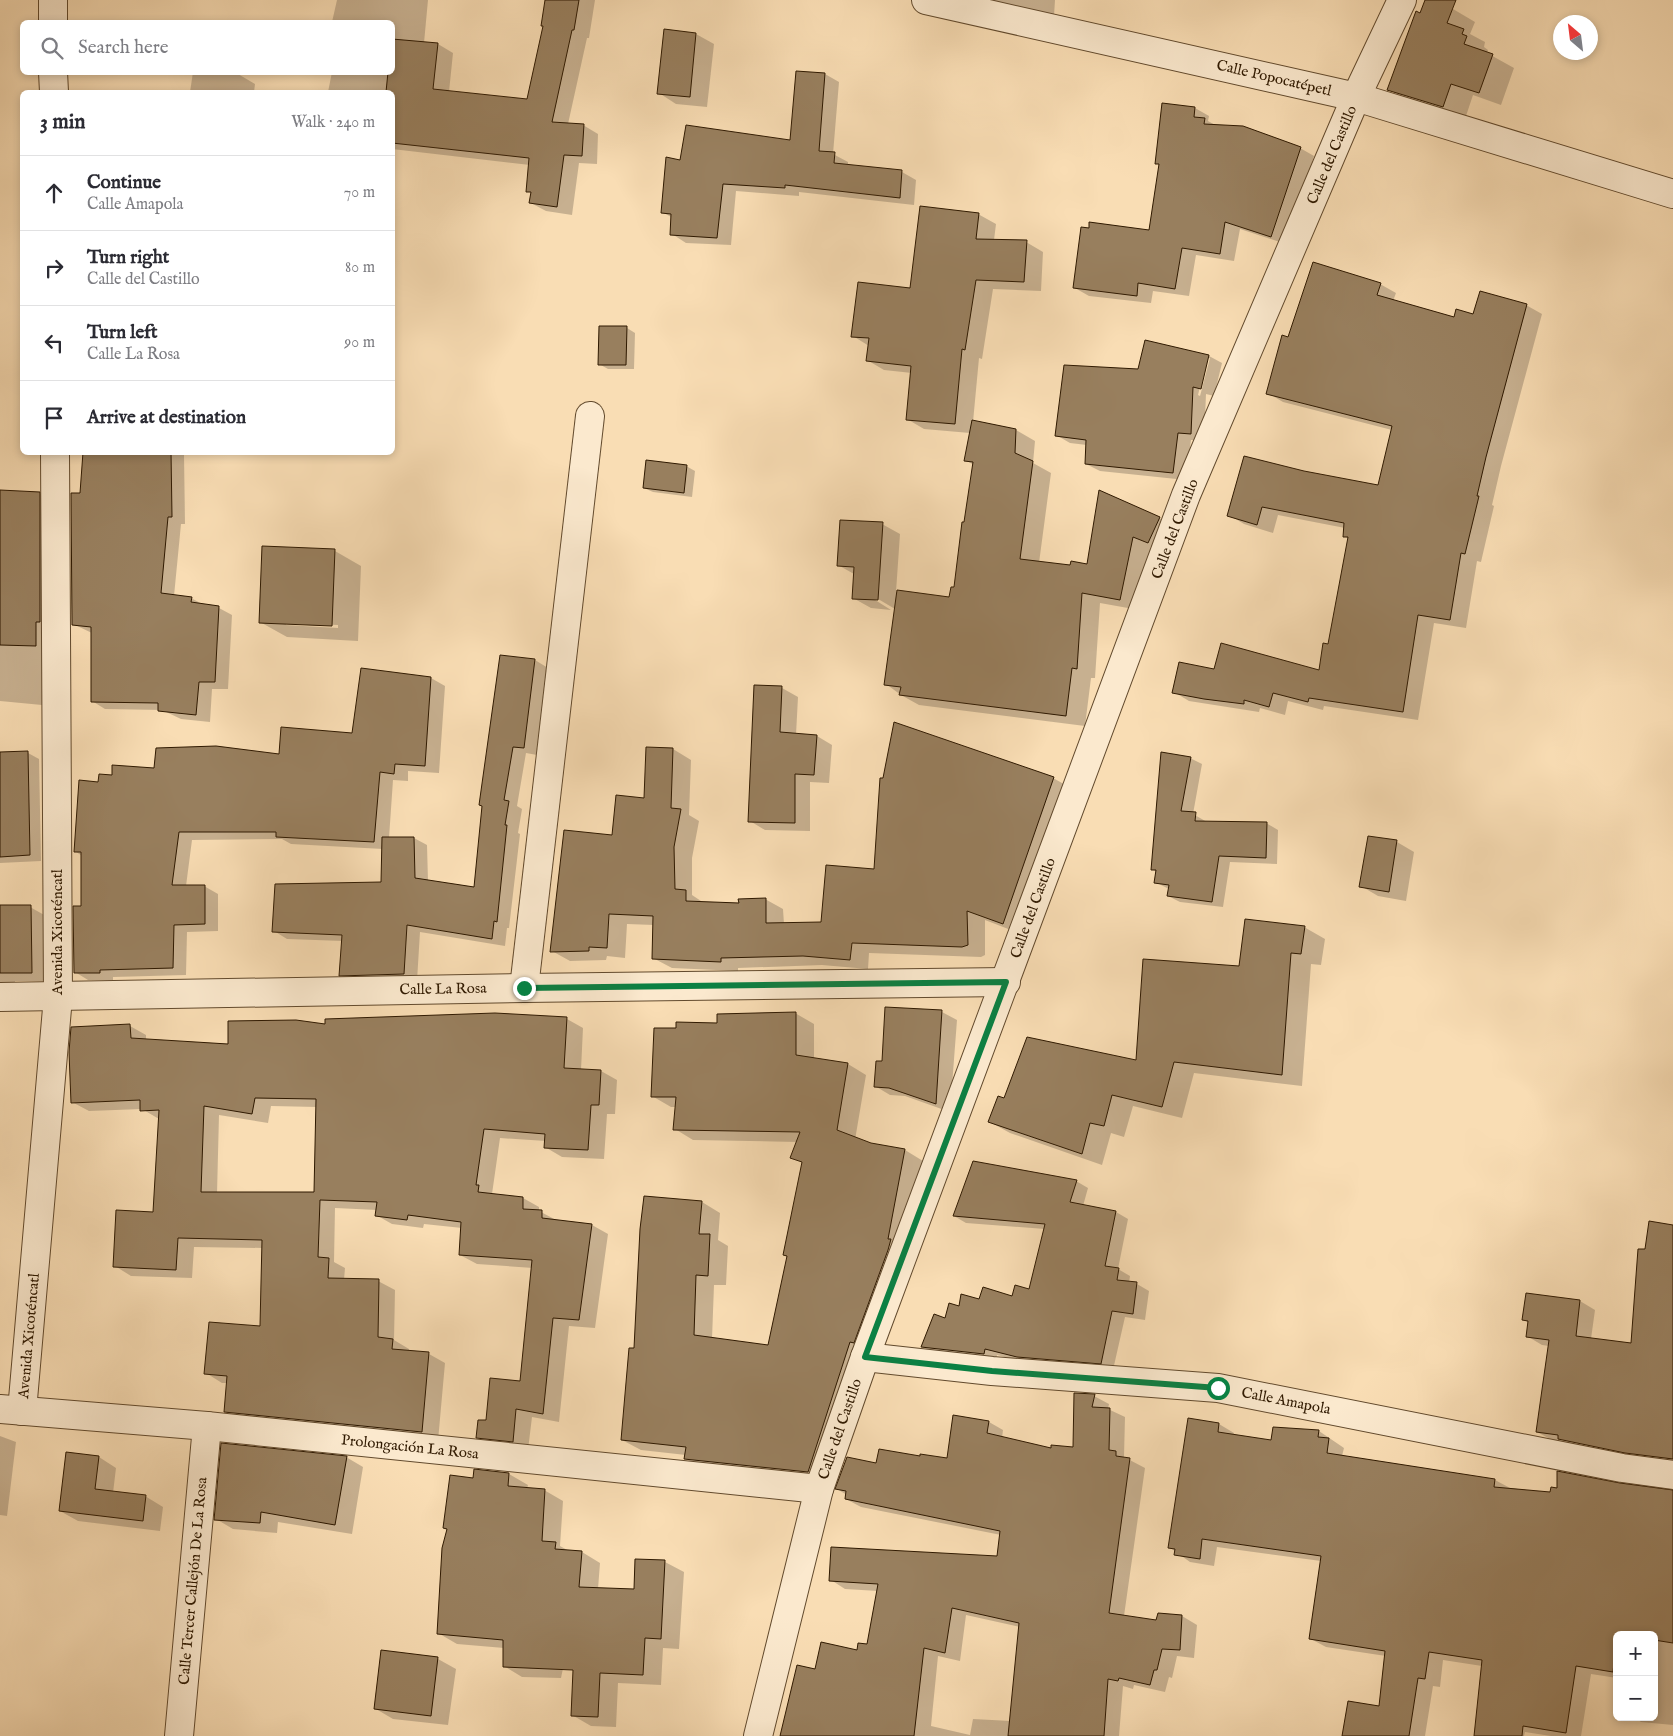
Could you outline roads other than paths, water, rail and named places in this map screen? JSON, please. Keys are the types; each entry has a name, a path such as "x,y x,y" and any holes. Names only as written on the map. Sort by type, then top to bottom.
{"street":[{"path":"53,0 53,20"},
{"name":"Calle Popocatépetl","path":"926,0 1356,97 1673,194"},
{"name":"Calle del Castillo","path":"758,1736 819,1489 865,1357 1186,495 1356,97 1402,0"},
{"path":"54,75 54,90"},
{"path":"524,988 590,416"},
{"name":"Avenida Xicoténcatl","path":"11,1410 58,996 55,455"},
{"name":"Calle La Rosa","path":"0,997 1006,982"},
{"name":"Calle Amapola","path":"865,1357 992,1371 1218,1388 1622,1468 1673,1475"},
{"name":"Prolongación La Rosa","path":"11,1410 207,1426 819,1489"},
{"name":"Calle Tercer Callejón De La Rosa","path":"179,1736 207,1426"}]}
